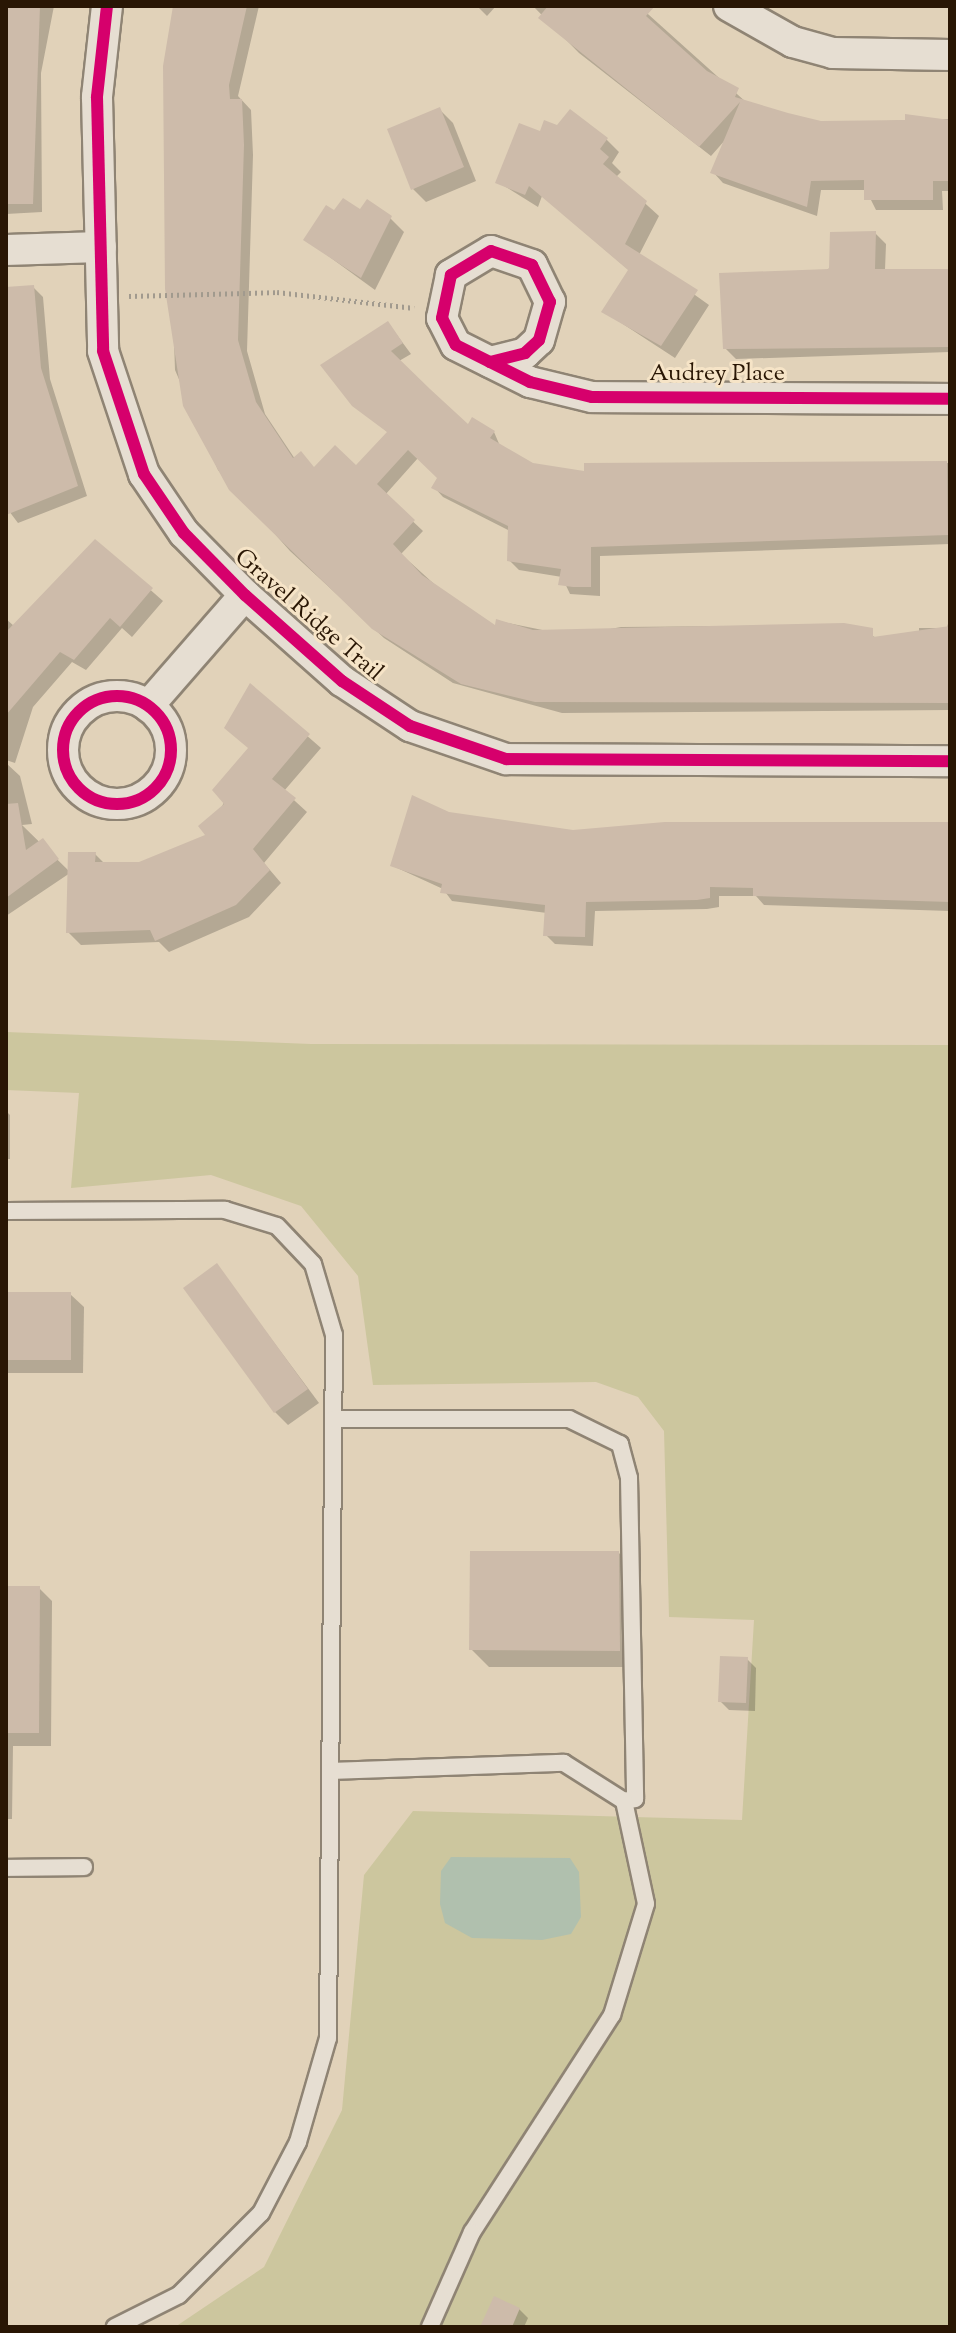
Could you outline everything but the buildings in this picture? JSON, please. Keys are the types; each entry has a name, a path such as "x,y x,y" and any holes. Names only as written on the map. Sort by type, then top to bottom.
{"street":[{"name":"Gravel Ridge Trail","path":"107,6 97,97 103,351 144,474 184,533 245,595 342,681 410,726 506,759 950,761"},
{"path":"729,6 793,42 833,53 950,55"},
{"path":"6,250 101,247"},
{"name":"Audrey Place","path":"490,362 530,382 592,397 950,399"},
{"path":"148,706 245,595"}],"lane":[{"path":"6,1211 225,1210 277,1226 313,1264 330,1321 333,1419 328,2038 298,2142 261,2213 179,2295 115,2327"},
{"path":"330,1771 564,1763 624,1801 635,1799 629,1478 620,1444 569,1419 333,1419"},
{"path":"430,2327 472,2232 612,2015 646,1904 624,1801"},
{"path":"6,1868 84,1867"}],"path":[{"path":"100,297 277,292 414,308"}],"shaded area":[{"path":"6,1032 311,1044 950,1045 950,2327 175,2327 264,2267 342,2110 364,1875 413,1811 742,1820 754,1620 669,1617 664,1431 638,1397 596,1382 373,1385 358,1276 301,1206 211,1175 71,1188 79,1093 6,1090"},
{"path":"451,1857 570,1858 579,1872 581,1917 571,1934 542,1940 472,1938 445,1923 440,1904 441,1871"}],"cycle path":[{"path":"107,6 97,97 103,351 144,474 184,533 245,595 342,681 410,726 506,759 950,761"},
{"path":"490,362 525,353 539,340 550,302 532,265 491,251 451,275 442,318 456,345 530,382 592,397 950,399"},
{"path":"117,696 138,700 155,712 167,729 171,750 167,771 155,788 138,800 117,804 96,800 79,788 67,771 63,750 67,729 79,712 96,700 117,696"}]}
